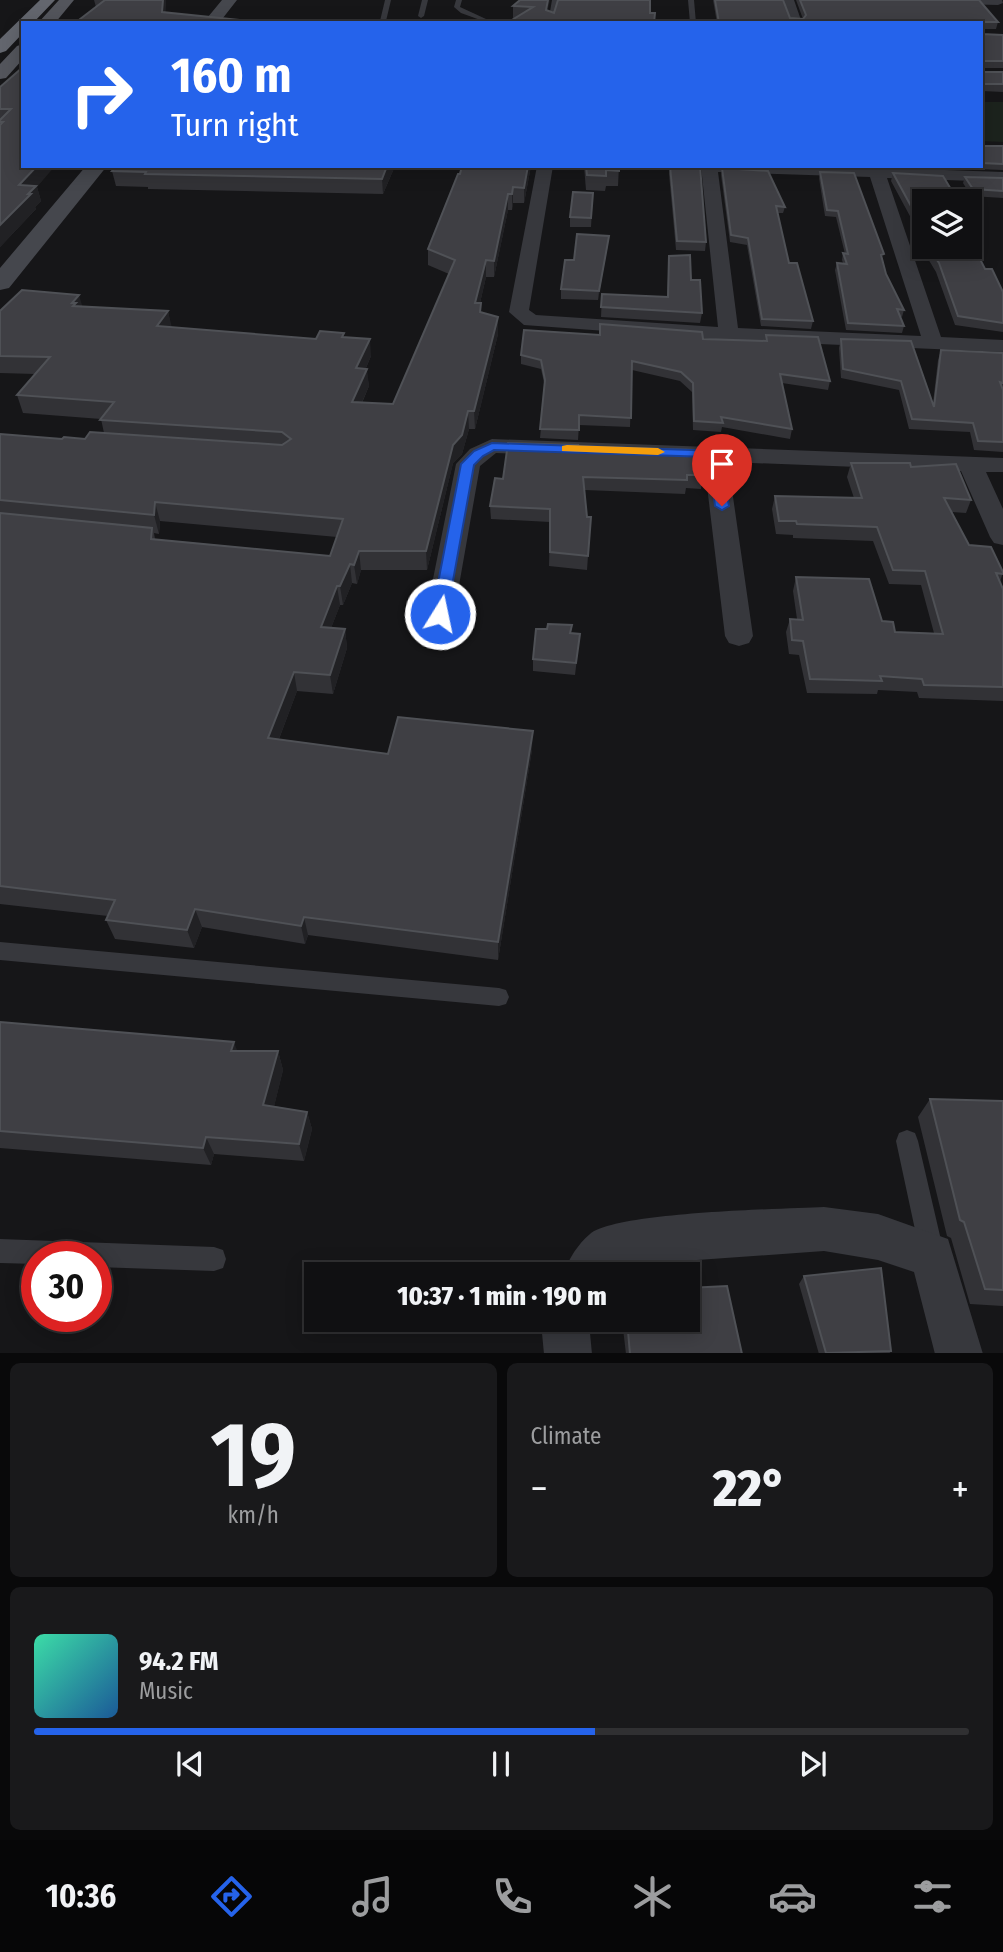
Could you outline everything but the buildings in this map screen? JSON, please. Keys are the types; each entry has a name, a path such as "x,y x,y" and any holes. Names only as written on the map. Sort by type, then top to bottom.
{"highway":[{"path":"27,21 48,0"},
{"path":"0,47 21,27"}],"main road":[{"path":"48,21 67,0"},
{"path":"213,21 230,0"},
{"path":"219,21 235,0"},
{"path":"0,74 21,51"},
{"path":"0,271 87,168"},
{"path":"0,283 95,168"}],"street":[{"path":"788,0 795,21"},
{"path":"919,0 999,4"},
{"path":"545,168 519,312 531,321 729,334 1003,346"},
{"path":"709,168 729,334"},
{"path":"737,168 1003,177"},
{"path":"877,173 933,343"},
{"path":"440,614 468,464 492,446 1003,465"},
{"path":"715,453 739,636"},
{"path":"970,463 1003,537"},
{"path":"596,1262 607,1249 641,1241 824,1229 878,1237 932,1255 959,1353"},
{"path":"566,1332 568,1353"}],"lane":[{"path":"23,21 41,0"},
{"path":"383,21 387,0"},
{"path":"421,16 425,0"},
{"path":"459,0 457,7 463,12 483,19"},
{"path":"551,21 555,0"},
{"path":"691,0 693,21"},
{"path":"0,47 21,23"},
{"path":"0,951 499,998"},
{"path":"907,1141 930,1233 932,1255"},
{"path":"0,1251 214,1259"}],"shaded area":[{"path":"983,102 1003,102 1003,142 983,141"}],"slow traffic":[{"path":"567,449 658,452"}],"route":[{"path":"440,614 468,464 492,446 715,453 722,506"}]}
